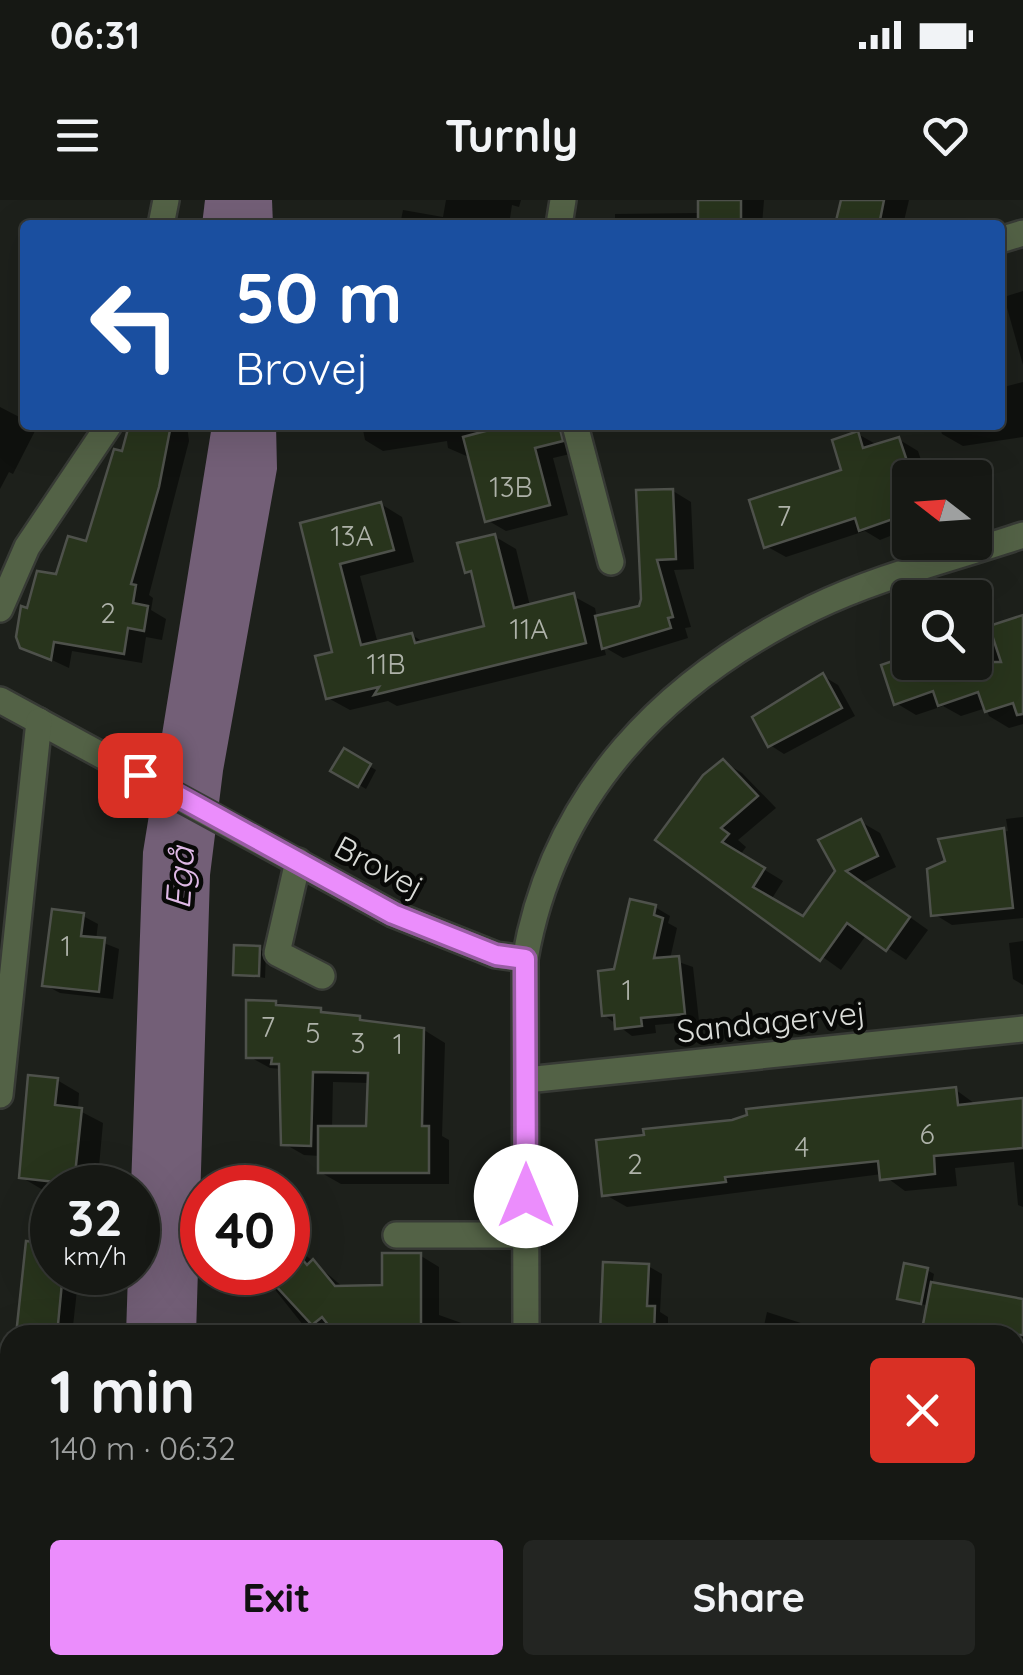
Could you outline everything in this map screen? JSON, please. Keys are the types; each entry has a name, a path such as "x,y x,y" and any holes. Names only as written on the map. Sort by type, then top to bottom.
{"street":[{"path":"0,608 27,547 106,430"},
{"path":"576,430 611,562"},
{"path":"526,1325 525,959 534,908 572,818 671,697 747,643 817,606 1023,535"},
{"name":"Brovej","path":"0,700 393,914 496,955 525,959"},
{"path":"0,1095 39,721"},
{"path":"298,861 277,953 322,976"},
{"name":"Sandagervej","path":"526,1080 1023,1029"},
{"path":"396,1234 526,1235"}],"water":[{"path":"205,200 272,200 273,220 203,220"},
{"name":"Egå","path":"211,430 276,430 277,469 223,771 210,875 201,1165 180,1165 180,1295 197,1295 196,1325 126,1325 127,1295 160,1295 160,1165 132,1165 143,852"}],"building":[{"path":"698,200 741,200 741,220 698,220"},
{"path":"841,200 884,200 880,220 836,220"},
{"path":"128,430 170,430 159,487 131,584 136,585 133,603 148,606 144,631 128,628 124,654 54,642 51,660 20,648 16,637 21,606 27,608 37,571 56,574 68,536 86,541 114,449 122,451"},
{"path":"489,430 560,430 563,441 535,448 550,505 485,522 463,437"},
{"path":"858,431 863,448 899,437 907,460 892,460 892,519 859,531 855,518 764,548 749,500 841,470 832,440"},
{"path":"673,489 676,559 657,560 673,617 668,618 671,628 602,649 595,616 639,606 641,599 636,490"},
{"path":"381,502 394,550 340,564 361,645 412,633 415,643 484,626 471,571 465,573 457,543 495,534 514,608 574,593 586,643 374,695 379,687 326,699 315,656 332,652 300,523"},
{"path":"1023,615 1023,714 1017,715 1013,703 985,712 978,692 938,706 933,691 894,705 881,665 892,661 892,680 992,680 992,662 1001,662 992,625"},
{"path":"823,673 842,708 768,747 752,717"},
{"path":"344,748 371,764 358,787 330,771"},
{"path":"723,759 758,796 721,828 729,834 722,842 765,868 753,887 803,916 835,871 818,840 861,819 878,856 846,871 910,917 886,951 847,923 820,961 655,840 703,775"},
{"path":"1004,828 1013,908 931,916 927,869 945,861 938,839"},
{"path":"630,899 656,905 654,915 663,918 654,958 679,956 685,1014 641,1018 642,1026 615,1029 614,1015 602,1016 598,971 614,969"},
{"path":"52,909 84,913 81,936 105,938 99,992 42,986"},
{"path":"234,945 260,946 259,976 233,975"},
{"path":"246,1000 321,1008 321,1012 360,1016 360,1020 424,1028 422,1126 429,1126 429,1173 318,1173 318,1126 366,1126 368,1073 313,1072 311,1146 281,1145 279,1064 271,1064 272,1058 246,1058"},
{"path":"28,1075 58,1078 55,1105 82,1108 76,1165 30,1165 30,1179 19,1178"},
{"path":"956,1087 958,1105 1023,1098 1023,1148 934,1156 935,1174 880,1180 878,1161 725,1177 726,1182 602,1196 596,1140 644,1135 643,1129 732,1120 747,1115 746,1109"},
{"path":"26,1241 30,1241 30,1295 61,1295 58,1325 17,1325"},
{"path":"382,1253 421,1253 421,1325 328,1325 322,1317 312,1325 284,1295 310,1295 313,1259 335,1286 382,1285"},
{"path":"603,1262 649,1264 647,1306 655,1306 654,1325 600,1325"},
{"path":"904,1263 928,1268 921,1304 897,1299"},
{"path":"931,1282 1023,1299 1023,1325 923,1325"}],"route":[{"path":"140,775 393,914 496,955 525,959 526,1196"}]}
